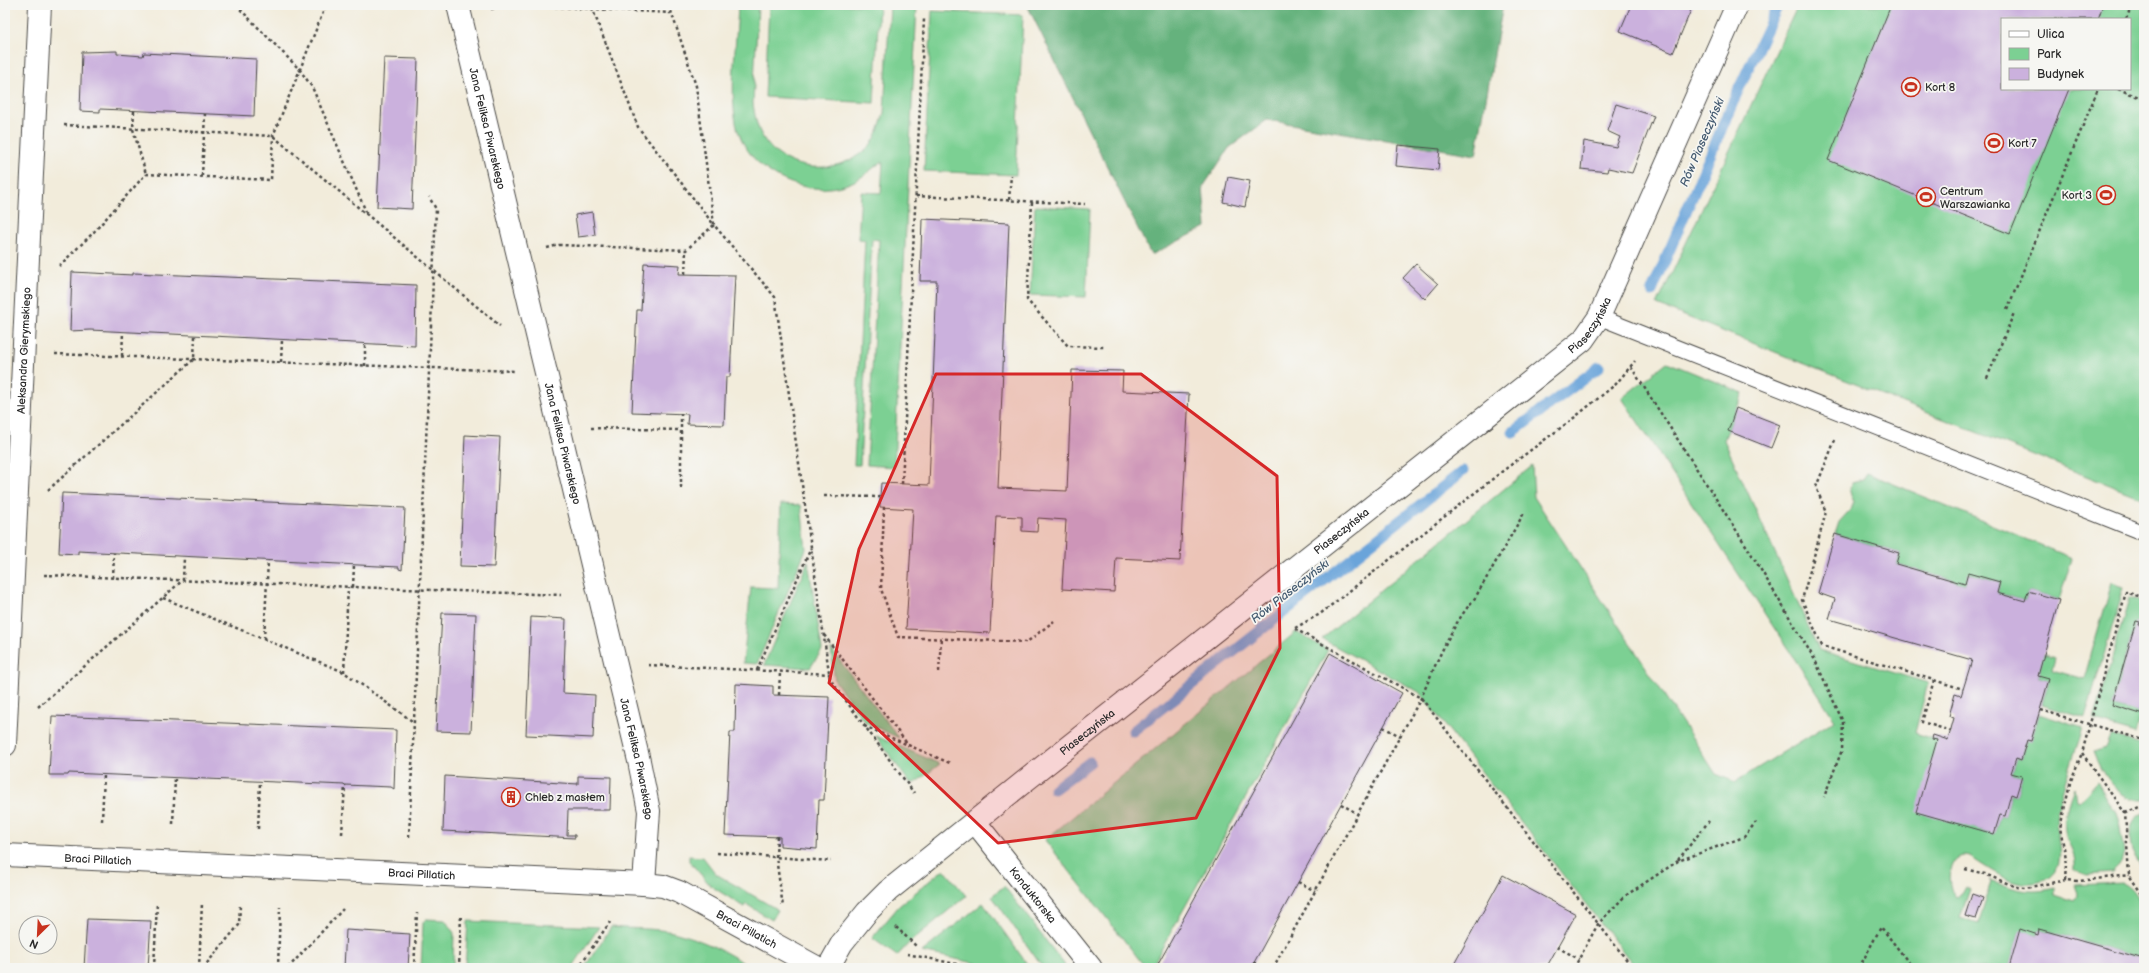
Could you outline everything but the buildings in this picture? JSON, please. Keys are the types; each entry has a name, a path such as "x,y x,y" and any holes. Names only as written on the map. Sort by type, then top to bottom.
{"street":[{"name":"Aleksandra Gierymskiego","path":"5,745 40,5"},
{"name":"Jana Feliksa Piwarskiego","path":"458,5 632,731 649,811 644,884"},
{"name":"Piaseczyńska","path":"828,968 842,943 867,912 888,891 1024,781 1583,340 1599,317 1737,5"},
{"name":"Konduktorska","path":"975,822 1091,968"},
{"name":"Braci Pillatich","path":"5,855 663,886 679,892 818,968"}],"lane":[{"path":"1599,317 2144,534"}],"path":[{"path":"236,5 300,70 312,87 367,214"},
{"path":"146,174 271,180 273,136 326,5"},
{"path":"519,5 671,13"},
{"path":"591,5 638,128 714,225 775,297 830,679 863,726 914,793"},
{"path":"669,5 696,86 714,225"},
{"path":"2126,18 2132,5"},
{"path":"902,484 924,19"},
{"path":"2007,310 2098,90"},
{"path":"2121,90 2144,99"},
{"path":"134,111 133,129 146,174"},
{"path":"202,176 205,114"},
{"path":"57,125 273,136 500,326"},
{"path":"56,268 92,234 146,174"},
{"path":"1009,200 1010,175"},
{"path":"916,196 1085,204"},
{"path":"409,837 418,590 436,209 429,197"},
{"path":"1032,202 1027,300 1068,346 1104,347"},
{"path":"518,255 558,245 686,250 714,225"},
{"path":"685,274 686,250"},
{"path":"1987,378 2014,313"},
{"path":"122,356 123,332"},
{"path":"47,491 194,359 195,336"},
{"path":"1633,968 1421,698 1295,629 1320,614 1616,384 1631,367 1650,337"},
{"path":"281,362 282,340"},
{"path":"365,344 365,366"},
{"path":"47,353 522,371"},
{"path":"1631,367 1749,550 1815,660 1843,722 1842,750 1824,797"},
{"path":"681,413 680,430 682,490"},
{"path":"585,428 680,430"},
{"path":"1832,446 1816,487 1826,512 1802,600 1822,646 1963,689"},
{"path":"824,496 880,498"},
{"path":"884,507 881,589 898,637 1027,642 1054,621"},
{"path":"1273,968 1421,698 1438,657 1464,610 1475,598 1524,513"},
{"path":"757,670 812,548"},
{"path":"113,578 114,553"},
{"path":"34,711 183,580 184,557"},
{"path":"264,639 268,561"},
{"path":"353,587 354,565"},
{"path":"37,575 561,595"},
{"path":"344,672 348,587"},
{"path":"2066,880 2067,863 2060,828 2070,783 2082,753 2088,724 2126,592 2144,598"},
{"path":"163,598 344,672 413,721"},
{"path":"824,635 908,746"},
{"path":"940,672 941,638"},
{"path":"640,665 830,674"},
{"path":"779,695 780,672"},
{"path":"1934,680 1922,722 1951,731"},
{"path":"2040,710 2144,740"},
{"path":"863,726 952,764"},
{"path":"1383,727 1400,736"},
{"path":"2082,753 2125,813 2129,875 2144,896"},
{"path":"102,821 104,775"},
{"path":"173,824 175,778"},
{"path":"258,829 260,782"},
{"path":"342,834 345,785"},
{"path":"1341,804 1358,814"},
{"path":"2125,813 2144,805"},
{"path":"1678,861 1708,821"},
{"path":"1574,968 1598,924 1625,896 1678,861 1744,837 1756,822"},
{"path":"777,836 776,857 783,907"},
{"path":"717,853 831,861"},
{"path":"1965,869 1986,874 2016,887 2036,887 2066,880 2079,881 2129,875"},
{"path":"1298,882 1315,891"},
{"path":"154,968 157,902"},
{"path":"199,968 202,904"},
{"path":"203,968 239,925 240,905"},
{"path":"278,968 280,907"},
{"path":"288,968 343,910"},
{"path":"414,968 417,913"},
{"path":"459,968 461,915"},
{"path":"578,968 610,922"},
{"path":"892,923 916,946"},
{"path":"1859,968 1881,927 1913,968"},
{"path":"1557,947 1579,959"},
{"path":"907,954 976,968"},
{"path":"1254,962 1265,968"}],"highlighted area":[{"path":"936,374 1141,374 1277,476 1280,648 1196,818 998,843 829,683 859,549"}],"green space":[{"path":"738,5 758,5 753,104 761,134 771,148 783,158 798,164 813,167 829,166 845,162 859,155 876,137 884,113 890,5 917,5 894,467 867,465 879,240 872,239 860,465 854,465 865,240 858,239 861,192 881,193 883,161 863,176 850,183 833,188 815,188 797,185 780,178 765,168 752,156 742,140 736,123 734,110 733,80"},
{"path":"769,5 879,5 874,103 765,97"},
{"path":"1027,5 1503,5 1476,155 1267,120 1229,148 1203,187 1206,227 1151,255"},
{"name":"Centrum Warszawianka","path":"1798,5 2144,5 2144,499 1657,305"},
{"path":"932,11 1023,15 1016,175 924,171"},
{"path":"1035,206 1090,209 1086,297 1030,295"},
{"path":"1667,362 1743,393 1724,440 1819,650 1928,683 1915,733 1937,740 1967,826 1994,834 2000,815 2005,816 2011,794 2016,796 2022,776 2011,773 2016,758 2021,760 2027,740 2031,741 2039,714 2083,728 2059,802 2056,825 2060,855 2056,869 2045,880 2034,883 2024,883 2005,878 1970,857 1963,856 1957,859 1953,863 1950,870 1949,877 1952,892 1956,897 1961,895 1966,886 1970,889 1960,918 1978,924 1992,882 1990,881 2015,889 2029,891 2056,888 2056,895 2074,901 2078,896 2074,885 2123,883 2131,889 2141,906 2144,927 2144,959 2039,929 2038,935 2020,930 2009,968 1636,968 1419,692 1322,639 1532,466 1534,497 1716,774 1735,782 1835,720 1622,398"},
{"path":"1867,473 2072,558 2059,600 2028,591 2025,601 1997,593 2000,582 1969,573 1965,584 1896,564 1899,553 1835,534 1839,522 1850,510 1853,502 1849,488 1852,482 1863,479"},
{"path":"781,504 801,505 806,549 757,664 743,663 751,587 778,588"},
{"path":"808,561 822,650 810,668 764,665"},
{"path":"2112,583 2124,587 2085,718 2042,705 2049,679 2038,676 2043,655 2055,658 2052,670 2084,679"},
{"path":"2129,598 2144,603 2144,626 2139,625 2139,622 2136,621 2112,705 2141,714 2136,733 2094,721"},
{"path":"1296,632 1328,650 1151,968 1146,968 1045,840"},
{"path":"831,649 899,738 865,722 835,681"},
{"path":"876,736 940,764 915,783 909,782"},
{"path":"2111,736 2144,746 2144,800 2134,799 2118,791 2101,769 2093,752 2106,748"},
{"path":"2097,782 2115,811 2119,822 2124,852 2120,866 2113,873 2087,875 2075,870 2074,856 2066,836 2065,818 2074,788 2076,800 2079,802"},
{"path":"2144,812 2144,883 2141,881 2141,868 2132,851 2130,834 2136,819"},
{"path":"689,856 703,857 716,874 778,910 772,920 746,904 744,907 711,886 689,861"},
{"path":"944,869 966,896 909,943 897,956 872,938 899,906"},
{"path":"1004,886 1067,968 1043,968 992,896"},
{"path":"983,903 1030,968 998,968 922,952"},
{"path":"426,919 445,920 454,933 453,968 421,968 423,923"},
{"path":"468,921 599,927 572,968 465,968"},
{"path":"611,927 673,932 703,942 723,951 749,967 584,968"}],"waterway":[{"name":"Rów Piaseczyński","path":"1652,291 1736,95 1778,5"},
{"name":"Rów Piaseczyński","path":"1513,432 1599,367"},
{"name":"Rów Piaseczyński","path":"1133,731 1463,471"},
{"name":"Rów Piaseczyński","path":"1054,789 1090,762"}],"place":[{"name":"Kort 8","path":"1911,87"},
{"name":"Kort 7","path":"1994,143"},
{"name":"Kort 3","path":"2106,195"},
{"name":"Centrum Warszawianka","path":"1926,197"},
{"name":"Chleb z masłem","path":"511,797"}]}
